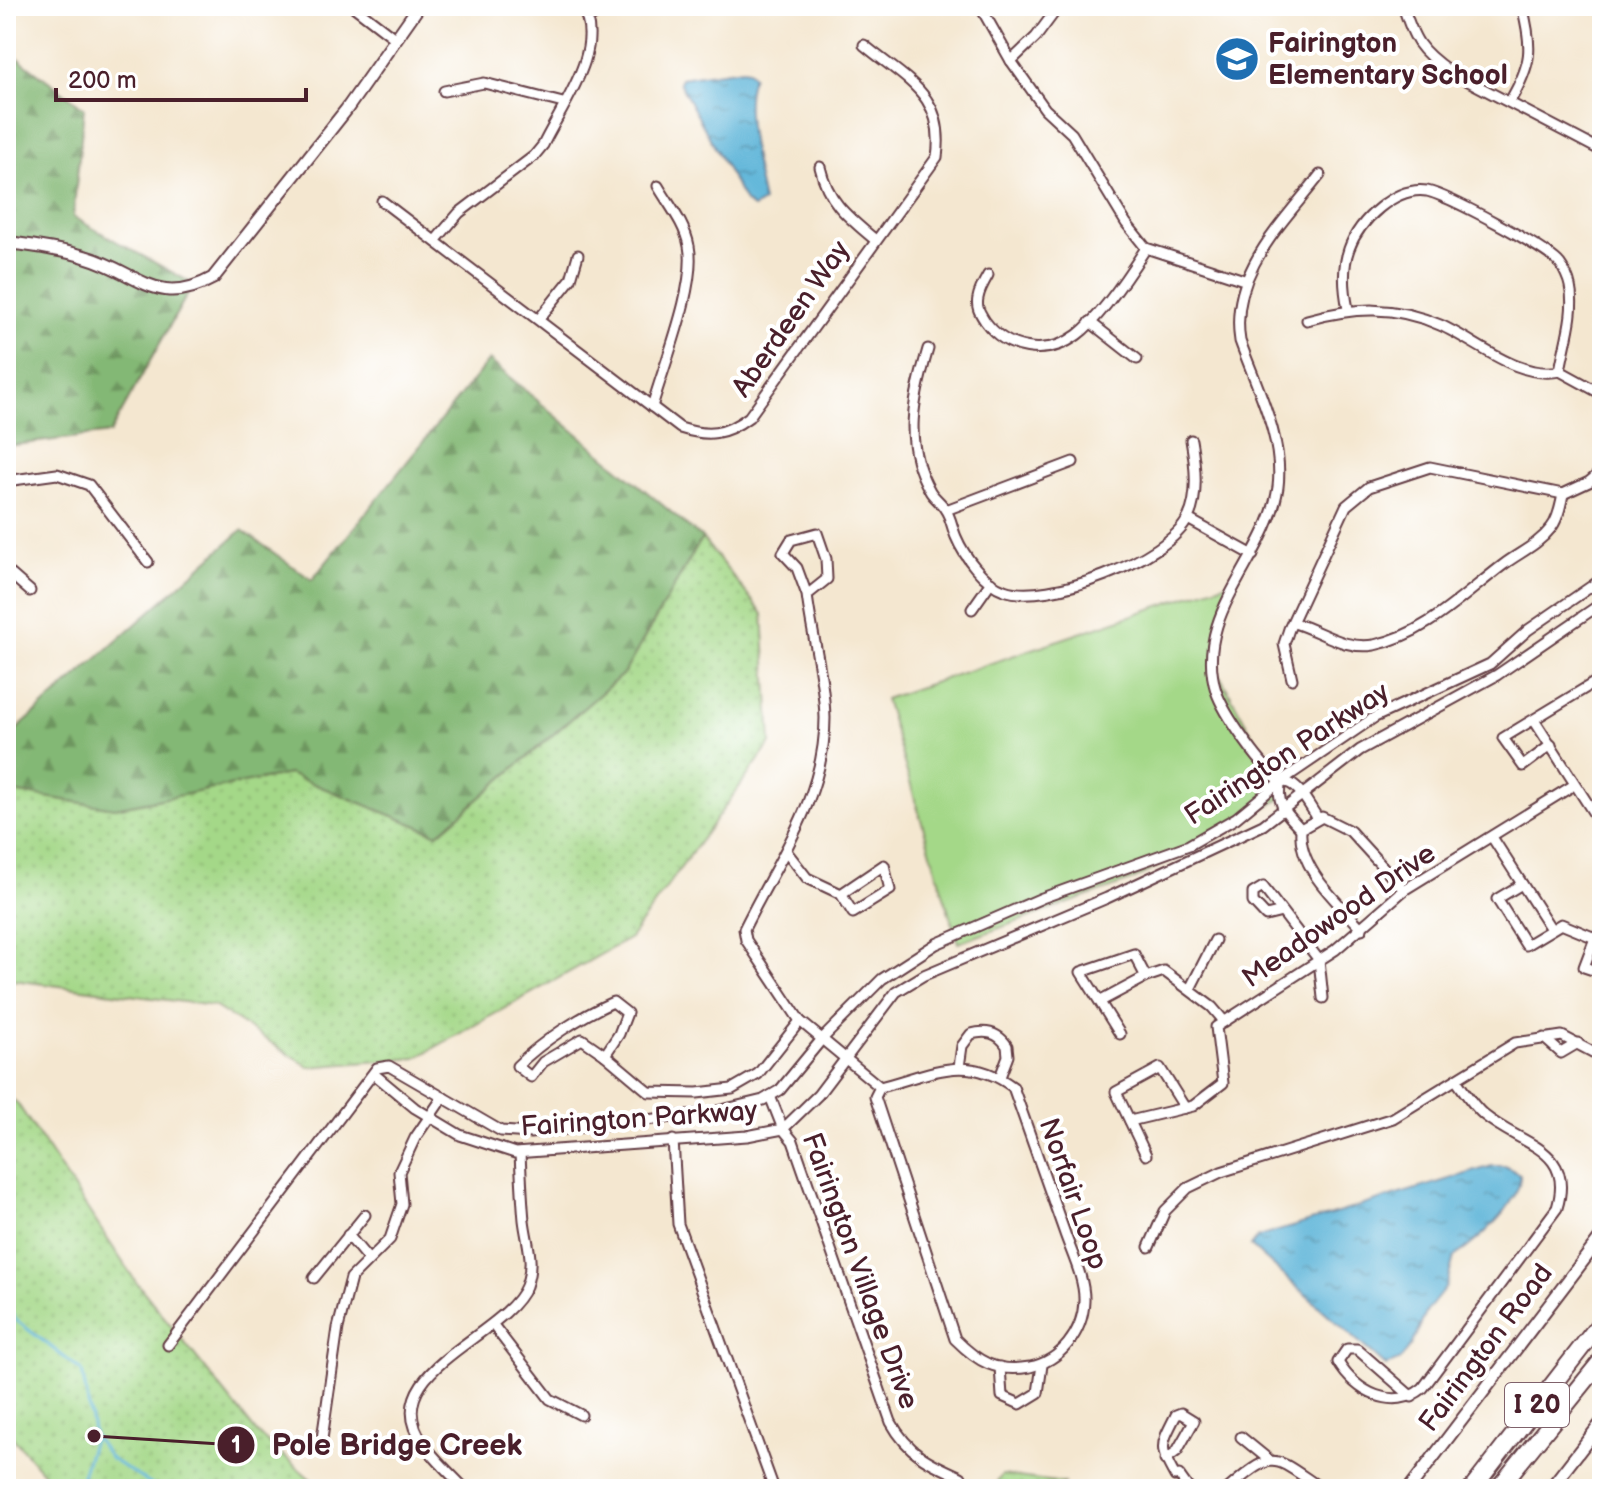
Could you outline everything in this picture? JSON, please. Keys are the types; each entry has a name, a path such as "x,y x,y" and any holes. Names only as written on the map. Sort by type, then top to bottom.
{"highway":[{"name":"I 20","path":"1472,1489 1602,1321"},
{"name":"I 20","path":"1498,1489 1602,1360"}],"street":[{"path":"353,6 396,39"},
{"path":"6,242 84,256 113,267 154,290 169,292 200,286 220,270 346,110 419,6"},
{"path":"435,241 459,213 534,156 543,145 588,54 588,19 581,6"},
{"path":"588,19 606,6"},
{"path":"980,6 1011,61 1045,109 1072,134 1126,223 1146,248 1244,280"},
{"path":"1011,61 1036,37 1059,6"},
{"path":"1403,6 1414,39 1426,54 1449,71 1602,151"},
{"path":"1510,101 1527,71 1530,55 1522,6"},
{"name":"Aberdeen Way","path":"382,201 680,428 702,435 716,434 742,423 937,157 941,131 935,110 919,90 864,45"},
{"path":"444,91 484,83 563,103"},
{"path":"820,167 825,190 837,208 874,239"},
{"path":"1320,175 1266,243 1244,280 1238,326 1240,341 1275,438 1278,471 1275,503 1253,555 1219,613 1213,676 1226,712 1281,781 1291,784 1317,817 1350,831 1404,890"},
{"path":"652,407 689,281 690,249 685,231 658,186"},
{"path":"1348,309 1344,271 1349,247 1382,204 1403,193 1426,191 1533,243 1559,263 1570,286 1571,312 1560,371"},
{"path":"988,275 978,297 978,311 994,334 1011,345 1031,349 1060,345 1078,335 1090,322 1146,248"},
{"path":"539,319 571,279 578,255"},
{"path":"1307,320 1348,309 1397,312 1418,317 1524,367 1545,374 1560,371 1602,394"},
{"path":"1090,322 1137,359"},
{"path":"928,349 912,403 918,459 930,491 946,510 957,540 971,562 1004,590 1026,594 1069,586 1150,555 1167,543 1188,519 1194,477 1191,440"},
{"path":"946,510 1073,462"},
{"path":"1292,679 1284,644 1346,506 1369,487 1430,467 1563,494 1589,482 1602,471"},
{"path":"6,481 57,474 89,485 148,562"},
{"path":"1294,623 1349,645 1375,645 1447,613 1499,568 1518,554 1528,551 1553,526 1563,494"},
{"path":"1188,519 1253,555"},
{"path":"807,595 827,579 826,559 817,533 791,540 783,553 797,568 807,595 825,719 812,796 744,929 752,954 800,1021 880,1087"},
{"path":"6,570 30,591"},
{"name":"Fairington Parkway","path":"1602,579 1528,630 1490,664 1375,717 1281,781 1236,818 1189,845 1042,898 936,944 882,979 770,1096 709,1113 530,1133 501,1131 389,1066 377,1068 374,1074 430,1117 460,1135 520,1153 747,1136 783,1129 818,1095 896,992 924,975 1107,898 1263,825 1360,750 1497,675 1602,603"},
{"path":"972,609 991,582"},
{"path":"1551,745 1523,766 1503,738 1602,678"},
{"path":"1534,720 1574,785 1597,811 1602,826"},
{"path":"1281,781 1277,796 1283,810 1301,829 1300,846 1315,876 1362,929"},
{"name":"Meadowood Drive","path":"1185,1108 1223,1083 1216,1027 1362,929 1404,890 1574,785"},
{"path":"1301,829 1317,817"},
{"path":"1492,837 1551,929"},
{"path":"786,851 807,878 841,894 853,913 890,890 884,865 841,894"},
{"path":"1522,884 1497,899 1526,945 1561,924 1598,939 1584,967 1602,973"},
{"path":"1282,912 1319,960 1323,998"},
{"path":"1190,989 1215,940"},
{"path":"1120,1034 1081,972 1134,954 1146,977"},
{"path":"1101,1001 1164,971 1190,989 1224,1021"},
{"path":"605,1055 619,1034 627,1013 613,1002 531,1053 517,1066 531,1077 543,1062 582,1039 649,1092 697,1093 732,1089 758,1074 800,1021"},
{"path":"959,1067 962,1046 971,1034 984,1031 994,1034 1007,1046 1008,1056 1000,1077 965,1065 959,1067 880,1087 875,1097 955,1339 977,1362 1000,1367 1042,1365 1038,1393 1020,1404 1002,1396 1000,1367"},
{"path":"1149,1247 1165,1211 1188,1188 1221,1172 1393,1118 1515,1043 1562,1036 1602,1057"},
{"path":"1544,1038 1561,1053 1578,1043"},
{"path":"1130,1121 1185,1108 1160,1068 1116,1092 1146,1155"},
{"path":"168,1345 374,1074"},
{"name":"Norfair Loop","path":"1000,1077 1013,1087 1074,1259 1084,1300 1079,1325 1068,1345 1042,1365"},
{"path":"1412,1397 1357,1349 1347,1349 1338,1362 1343,1372 1378,1398 1395,1400 1412,1397 1423,1388 1557,1208 1563,1188 1560,1169 1548,1155 1481,1113 1456,1080"},
{"name":"Fairington Village Drive","path":"770,1096 783,1129 793,1141 891,1422 902,1441 920,1459 961,1477"},
{"path":"322,1439 338,1328 351,1278 390,1239 402,1204 399,1172 415,1138 443,1097"},
{"path":"673,1140 678,1224 774,1489"},
{"path":"465,1489 422,1442 413,1406 418,1391 441,1361 493,1325 524,1290 532,1266 524,1224 520,1153"},
{"path":"314,1278 365,1215"},
{"path":"348,1235 368,1259"},
{"name":"Fairington Road","path":"1409,1489 1602,1236"},
{"path":"493,1325 550,1399 581,1415"},
{"path":"1165,1460 1177,1451 1194,1421 1181,1413 1176,1415 1161,1444 1165,1460 1175,1476 1179,1475 1189,1489"},
{"path":"1554,1487 1602,1422"},
{"path":"1241,1437 1268,1459 1280,1461 1322,1489"},
{"path":"1228,1489 1258,1463 1268,1459"}],"green space":[{"path":"6,49 84,108 73,217 193,284 110,433 6,446 6,372 14,349 6,345"},
{"path":"489,360 702,538 624,673 438,834 289,774 115,808 6,791 6,739 242,530 312,580"},
{"path":"702,538 763,614 771,743 630,938 416,1058 309,1067 214,1006 6,979 6,791 115,808 289,774 438,834 624,673"},
{"path":"1230,582 1215,667 1286,796 1133,880 958,943 885,699"},
{"path":"6,1095 17,1103 136,1282 257,1433 322,1489 57,1489 6,1430"},
{"path":"1002,1475 1064,1483 1060,1489 992,1489"}],"water":[{"path":"742,69 753,76 749,88 748,120 763,202 753,208 745,202 679,82 681,78"},
{"path":"1492,1166 1505,1166 1520,1174 1514,1197 1486,1232 1454,1257 1446,1287 1427,1311 1411,1346 1399,1361 1386,1366 1251,1246 1258,1237"}],"waterway":[{"path":"6,1306 16,1320 82,1371 94,1436 78,1489"},
{"path":"94,1436 111,1459 158,1489"}],"place":[{"name":"Fairington Elementary School","path":"1237,59"},
{"name":"Pole Bridge Creek","path":"94,1436"}]}
